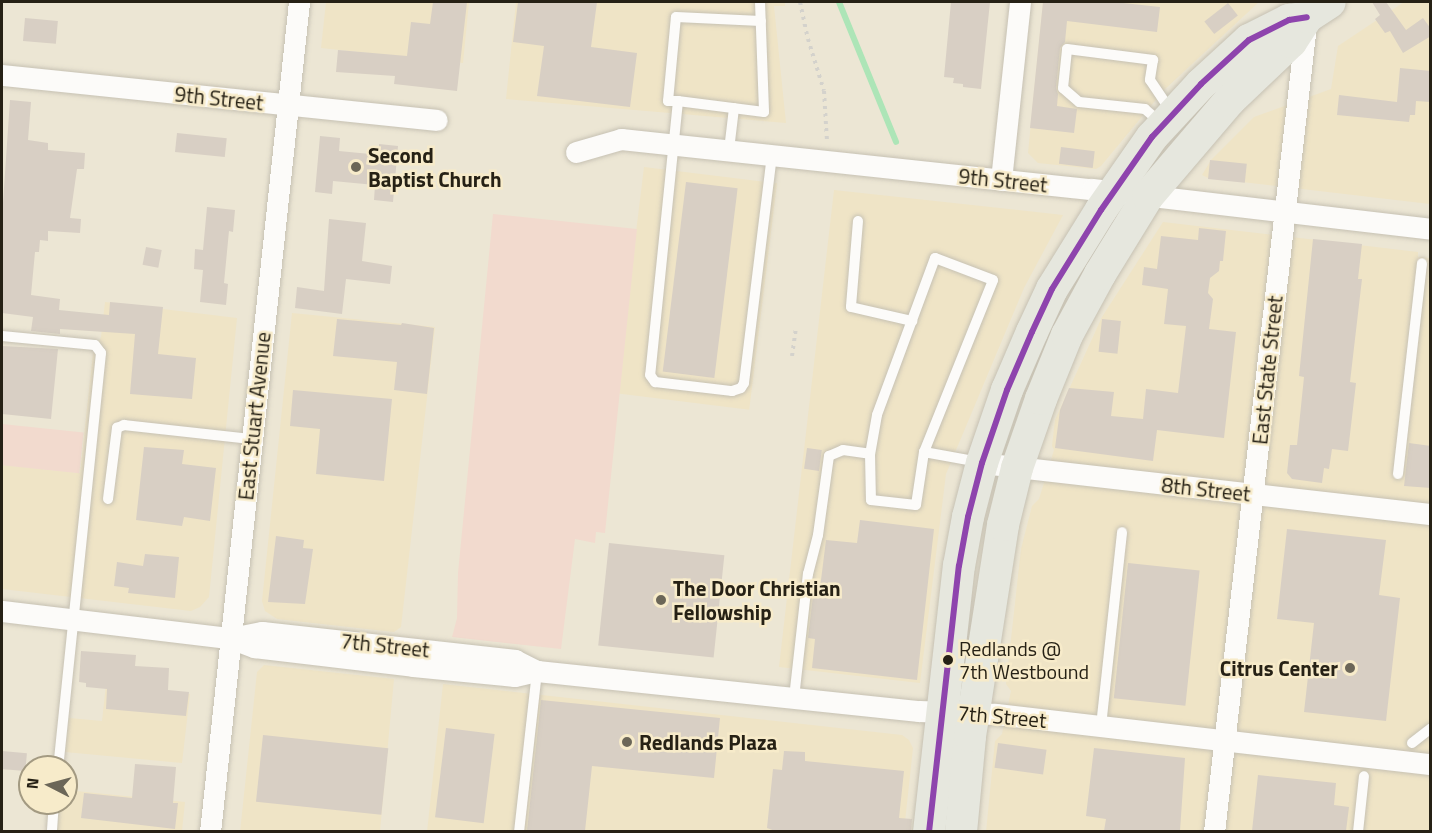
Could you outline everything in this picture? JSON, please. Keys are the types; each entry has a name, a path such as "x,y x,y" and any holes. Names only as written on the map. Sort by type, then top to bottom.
{"main road":[{"path":"929,831 959,566 982,463 1007,390 1047,300 1113,192 1168,119 1201,84 1249,40 1315,7"},
{"path":"961,831 974,713 1000,536 1017,468 1041,399 1067,335 1100,274 1148,196 1229,101 1291,42 1315,7"}],"street":[{"name":"East Stuart Avenue","path":"210,831 250,439 299,2"},
{"path":"1001,180 1020,2"},
{"name":"East State Street","path":"1214,831 1284,213 1315,7"},
{"name":"9th Street","path":"2,75 437,120"},
{"name":"9th Street","path":"576,152 621,139 827,160 1431,229"},
{"name":"8th Street","path":"982,463 1431,514"},
{"name":"7th Street","path":"2,611 230,638 262,632 274,633 516,660 537,671 794,698 1101,726 1431,764"}],"lane":[{"path":"760,2 761,21 764,112 668,101 676,17 761,21"},
{"path":"1067,49 1153,60 1150,80 1168,119 1145,109 1079,102 1063,88 1067,49"},
{"path":"678,101 650,375 655,382 732,391 741,388 744,383 772,154"},
{"path":"729,150 734,108"},
{"path":"858,221 851,307 912,321"},
{"path":"935,258 993,280 924,452 916,505 871,500 870,454 877,415 912,321 935,258"},
{"path":"1398,474 1422,263"},
{"path":"2,336 95,345 100,353 59,755"},
{"path":"108,499 117,428 124,425 250,439"},
{"path":"794,698 808,574 818,535 829,456 843,450 870,454"},
{"path":"924,452 982,463"},
{"path":"1101,726 1122,532"},
{"path":"519,831 537,671"},
{"path":"1412,743 1431,729"},
{"path":"1358,831 1364,776"},
{"path":"52,830 53,815"}],"path":[{"path":"800,2 808,39 824,91 827,160"},
{"path":"792,356 796,328"}],"shaded area":[{"path":"326,2 469,2 463,63 321,48"},
{"path":"516,2 785,2 785,6 774,6 786,123 506,99"},
{"path":"1043,2 1259,2 1164,90 1101,166 1096,169 1038,163 1028,153"},
{"path":"1404,2 1430,2 1430,204 1208,178 1202,175 1211,160 1254,117 1331,89 1338,46"},
{"path":"644,167 777,183 749,410 616,393"},
{"path":"834,190 1063,215 1024,288 946,474 920,683 779,667"},
{"path":"493,214 637,229 605,533 596,532 595,543 575,539 561,649 452,637 457,618 458,573"},
{"path":"1163,222 1418,252 1418,257 1430,258 1430,831 986,832 995,741 1002,734 1011,691 1006,684 1021,549 1032,506 1039,499 1054,450 1052,446 1055,420 1102,317"},
{"path":"105,302 237,318 209,597 200,607 191,611 2,589 2,465 80,473 93,353 101,337"},
{"path":"292,313 435,327 401,627 394,632 277,619 265,611 262,601"},
{"path":"2,424 84,433 79,473 2,465"},
{"path":"264,665 394,679 380,831 240,832 257,672"},
{"path":"106,684 190,694 182,763 65,752 69,718 102,721"},
{"path":"443,684 902,735 909,740 913,748 904,831 427,832"},
{"path":"78,791 185,802 182,831 57,832 59,815 78,815"}],"building":[{"path":"433,2 467,2 457,91 394,84 395,76 336,72 338,50 407,56 411,22 430,24"},
{"path":"518,2 597,2 591,47 637,53 630,107 537,96 544,46 513,42"},
{"path":"951,2 990,2 981,89 963,87 963,84 953,83 954,78 944,77"},
{"path":"1043,2 1114,2 1160,7 1157,32 1067,21 1065,42 1060,48 1056,88 1057,106 1077,109 1074,133 1030,128"},
{"path":"1372,2 1386,2 1406,30 1423,18 1431,29 1431,36 1403,53 1390,31 1385,33 1375,19 1380,15"},
{"path":"1228,3 1238,16 1214,34 1204,21"},
{"path":"25,18 58,21 56,44 23,41"},
{"path":"1400,68 1431,71 1431,102 1416,101 1415,115 1410,115 1409,122 1337,115 1339,95 1397,102"},
{"path":"10,100 31,102 28,140 48,143 48,150 85,153 84,169 77,169 70,218 81,219 80,233 48,231 48,241 40,240 39,252 35,252 31,295 60,299 59,310 109,315 110,302 163,307 158,354 196,358 192,399 130,394 135,334 60,329 60,334 31,331 33,317 2,313 2,217"},
{"path":"177,133 227,138 225,157 175,152"},
{"name":"Second Baptist Church","path":"320,136 340,138 339,151 370,154 370,147 379,148 379,144 398,146 393,202 374,200 375,185 333,181 332,194 315,192"},
{"path":"1061,147 1095,151 1093,168 1059,164"},
{"path":"1210,160 1247,164 1245,183 1208,179"},
{"path":"686,182 738,188 714,378 663,372"},
{"path":"207,207 235,210 233,232 229,231 224,283 228,284 226,305 200,302 203,270 194,269 195,249 203,250"},
{"path":"329,219 366,223 362,261 392,266 390,284 346,279 342,314 295,308 297,287 324,291"},
{"path":"1199,228 1226,231 1223,261 1220,261 1219,271 1210,278 1208,293 1213,299 1209,329 1236,332 1224,438 1157,430 1153,461 1055,448 1060,410 1069,388 1114,392 1111,416 1143,419 1146,389 1178,393 1186,326 1164,324 1168,289 1142,285 1144,267 1157,269 1161,236 1198,240"},
{"path":"1313,239 1362,244 1358,279 1362,279 1350,382 1356,383 1348,451 1332,449 1329,469 1324,468 1322,483 1292,479 1287,473 1290,445 1297,445 1304,377 1299,376"},
{"path":"146,247 162,250 158,268 143,265"},
{"path":"337,319 401,325 402,323 434,328 427,394 394,390 397,362 333,356"},
{"path":"1102,319 1121,321 1117,354 1099,352"},
{"path":"2,346 58,349 51,419 2,414"},
{"path":"293,390 392,399 384,481 316,474 320,429 290,426"},
{"path":"1409,443 1431,446 1431,488 1404,486"},
{"path":"144,447 184,450 182,464 216,468 210,521 184,517 182,526 136,520"},
{"path":"807,448 822,450 819,471 804,469"},
{"path":"860,520 934,529 917,680 812,668 815,639 808,638 814,588 820,588 826,540 857,543"},
{"name":"Citrus Center","path":"1287,529 1386,540 1379,595 1400,598 1386,721 1304,712 1314,623 1277,619"},
{"path":"276,536 304,540 303,548 313,549 305,604 268,602"},
{"name":"The Door Christian Fellowship","path":"609,543 724,555 714,658 598,645"},
{"path":"145,554 179,557 175,598 128,593 129,588 114,586 117,562 143,566"},
{"path":"1128,563 1200,571 1185,706 1114,698"},
{"path":"81,651 136,655 135,666 169,668 168,690 189,692 186,716 106,709 107,689 86,687 86,683 79,682"},
{"name":"Redlands Plaza","path":"541,700 720,718 714,778 592,766 585,831 527,831"},
{"path":"446,728 495,734 484,823 435,817"},
{"path":"263,735 388,748 381,815 256,802"},
{"path":"998,743 1047,750 1043,775 995,768"},
{"path":"1094,748 1185,758 1180,831 1104,831 1106,819 1086,816"},
{"path":"2,751 27,753 18,755 18,770 2,769"},
{"path":"784,751 805,752 805,761 904,771 899,818 912,819 911,831 775,831 767,828 773,769 782,770"},
{"path":"135,764 176,767 173,803 178,803 175,829 81,818 84,793 132,798"},
{"path":"1258,775 1336,783 1334,805 1349,807 1346,831 1252,831"}],"waterway":[{"path":"839,2 896,142"}],"transit line":[{"path":"929,832 959,566 968,517 982,463 1007,390 1032,332 1052,289 1101,210 1152,137 1201,84 1249,40 1289,20 1307,17"}],"place":[{"name":"Second Baptist Church","path":"356,167"},
{"name":"The Door Christian Fellowship","path":"661,600"},
{"name":"Redlands @ 7th Westbound","path":"948,660"},
{"name":"Citrus Center","path":"1350,668"},
{"name":"Redlands Plaza","path":"627,742"}]}
